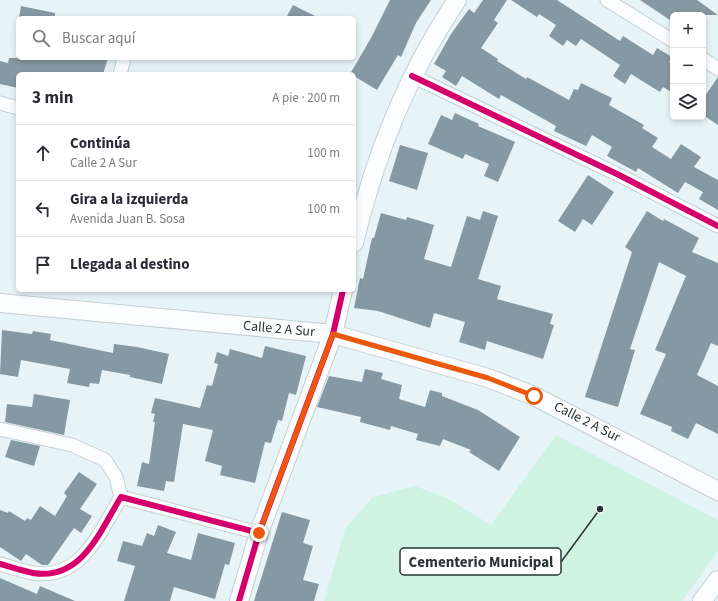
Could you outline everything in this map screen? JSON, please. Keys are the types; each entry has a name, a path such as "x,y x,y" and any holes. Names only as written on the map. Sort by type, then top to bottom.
{"main road":[{"path":"356,236 385,142 412,76 457,0"},
{"path":"239,601 259,533 333,334 343,292"},
{"name":"Calle 2 A Sur","path":"0,303 333,334 488,378 534,396 718,491"},
{"path":"702,601 718,580"}],"street":[{"path":"607,0 670,39"},
{"path":"120,72 124,60"},
{"path":"706,61 718,68"},
{"path":"412,76 619,175 718,226"},
{"path":"0,103 16,107"},
{"path":"0,429 72,445 105,460 116,476 121,497 87,553 70,567 54,573 34,573 0,564"},
{"path":"121,497 259,533"}],"green space":[{"path":"556,435 718,520 718,551 682,601 324,601 345,529 373,497 415,486 447,498 491,525"}],"building":[{"path":"390,0 431,0 416,23 401,57 398,55 377,90 356,77 356,72 351,72 371,38"},
{"path":"483,0 507,0 494,20 498,23 481,48 498,59 497,61 526,79 527,77 569,100 574,89 578,90 581,83 612,98 609,105 644,125 642,128 658,138 652,147 671,159 681,144 701,157 694,167 718,180 718,210 699,199 703,192 685,182 678,193 638,168 636,172 607,156 612,147 592,135 586,146 554,131 556,126 501,95 499,99 462,76 456,86 442,77 446,71 434,64 451,34 469,9 474,13"},
{"path":"511,0 557,0 620,41 623,36 653,55 657,48 670,56 670,91 663,87 660,92 631,74 625,84 613,76 620,65 581,39 576,46 567,40 563,46 549,36 556,25 539,14 537,17"},
{"path":"640,0 697,0 718,15 706,15 706,12 670,12 670,20"},
{"path":"293,5 315,16 287,16"},
{"path":"21,6 55,13 55,16 19,16"},
{"path":"9,58 16,58 16,60 107,60 104,72 16,72 16,88 0,84 0,61 8,63"},
{"path":"718,77 718,125 706,117 706,95"},
{"path":"455,113 479,124 478,126 515,142 498,182 484,176 489,164 465,154 463,159 428,144 441,115 452,120"},
{"path":"400,145 428,153 417,190 389,181"},
{"path":"588,175 614,192 592,225 583,219 575,232 558,221"},
{"path":"483,211 498,216 478,279 501,286 497,299 553,314 550,324 554,325 543,359 487,341 485,350 459,342 465,322 434,313 430,328 378,311 354,308 360,278 363,279 372,238 374,238 381,213 406,220 407,217 434,225 424,259 451,267 467,216 480,220"},
{"path":"647,211 663,221 664,219 699,238 692,252 718,263 718,346 711,343 697,375 718,386 718,434 696,423 688,439 671,431 672,427 640,414 666,354 655,350 686,276 659,262 630,349 635,350 618,407 585,397 632,252 625,247"},
{"path":"2,330 32,334 33,331 51,334 50,340 113,353 114,344 169,354 162,384 130,377 130,375 102,370 99,384 90,383 89,387 67,383 70,369 21,360 18,377 0,374"},
{"path":"265,346 306,356 296,395 289,393 282,421 278,420 271,443 265,442 255,483 220,475 222,466 205,461 213,430 183,424 174,482 166,481 164,491 137,486 142,462 149,464 155,422 153,422 155,414 151,413 155,398 200,408 207,385 212,386 218,364 214,363 217,352 228,356 230,349 262,358"},
{"path":"365,369 383,373 381,379 402,385 399,399 425,407 430,390 442,393 442,396 478,410 520,437 499,471 469,452 471,450 443,439 440,446 416,440 418,434 391,426 390,430 360,422 361,417 317,407 329,376 362,382"},
{"path":"34,394 70,400 64,435 5,422 7,404 32,407"},
{"path":"11,440 40,446 34,466 5,457"},
{"path":"79,472 97,484 80,509 92,516 81,533 74,528 48,565 42,565 26,554 21,561 0,547 0,510 8,513 9,511 25,521 27,518 31,520 40,506 55,516 67,496 64,493"},
{"path":"282,512 310,520 303,543 313,546 303,580 319,584 314,601 254,601"},
{"path":"158,525 176,532 167,553 191,560 198,533 235,543 229,565 225,564 215,599 174,587 170,601 124,601 135,566 117,561 123,541 142,546 147,533 154,536"},
{"path":"0,578 37,594 40,586 75,601 0,601"}],"cycle path":[{"path":"412,76 619,175 718,226"},
{"path":"239,601 259,533 333,334 343,292"},
{"path":"0,564 33,573 50,573 64,569 77,561 88,551 121,497 259,533"}],"place":[{"name":"Cementerio Municipal","path":"600,509"}],"route":[{"path":"259,533 333,334 488,378 534,396"}]}
